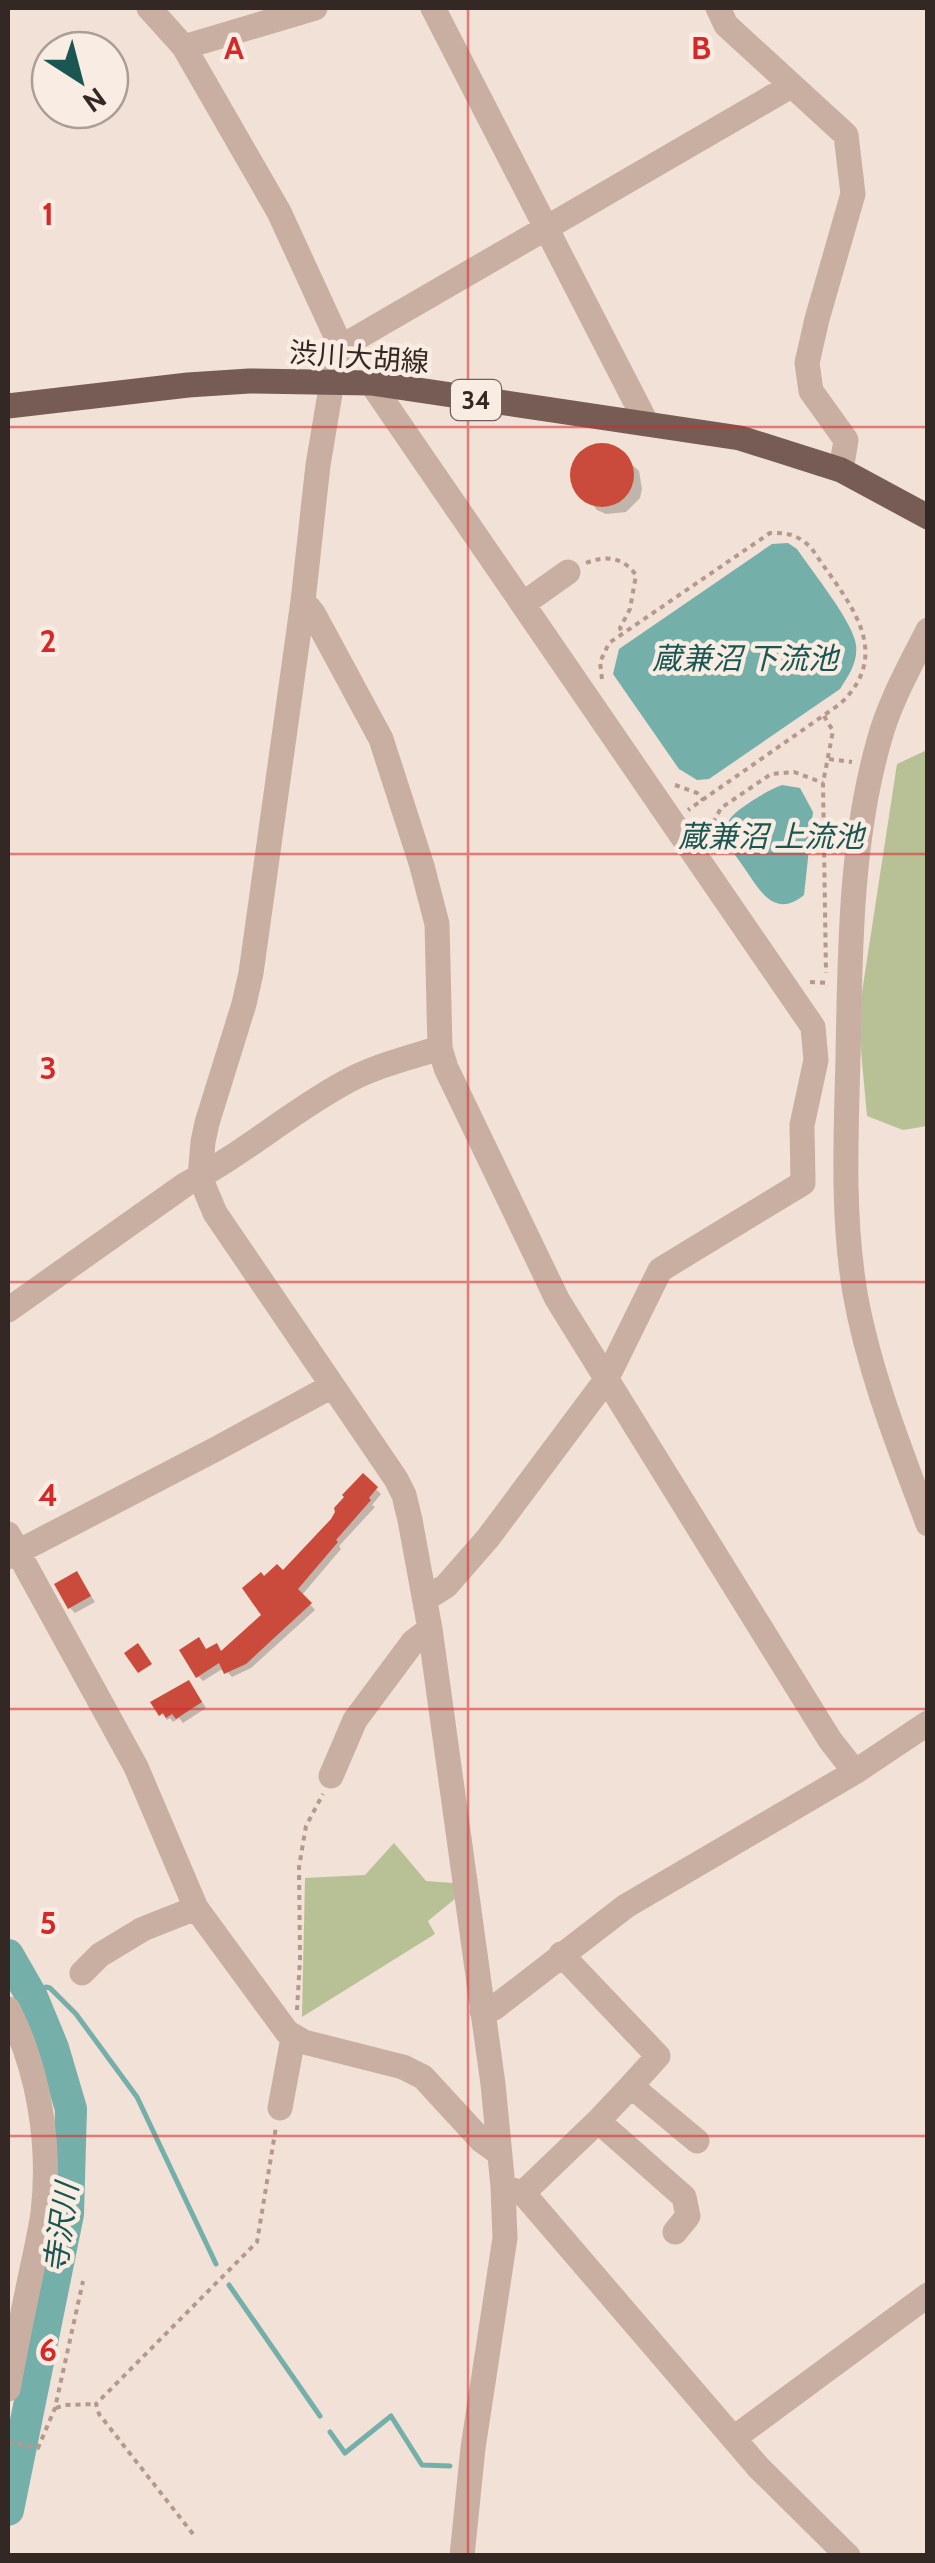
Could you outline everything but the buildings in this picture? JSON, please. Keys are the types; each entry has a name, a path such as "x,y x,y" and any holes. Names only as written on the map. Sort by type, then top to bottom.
{"main road":[{"name":"渋川大胡線","path":"8,406 249,381 371,383 740,438 840,470 928,517"}],"street":[{"path":"149,8 184,47 279,212 341,348 318,465 260,918 244,1004 206,1123 200,1177 215,1213 370,1438 404,1495 430,1629 500,2153 513,2190 759,2468 848,2556"},
{"path":"184,47 315,8"},
{"path":"432,8 646,422"},
{"path":"718,8 726,25 846,136 853,194 806,363 811,391 846,440 840,470"},
{"path":"341,348 792,86"},
{"path":"371,383 814,1026 816,1060 802,1125 803,1183 660,1270 606,1380 488,1538 446,1586 425,1598"},
{"path":"523,604 568,572"},
{"path":"303,601 381,739 422,866 438,924 440,1048 446,1068 556,1299 830,1740 855,1772"},
{"path":"928,630 879,740 852,896 845,1210 856,1294 876,1374 928,1524"},
{"path":"8,1310 186,1184 212,1171 344,1083 440,1048"},
{"path":"816,1060 848,1060"},
{"path":"332,1386 234,1440 10,1547 136,1767 196,1908 278,2021 293,2038 414,2072 481,2140 500,2153"},
{"path":"331,1776 354,1720 413,1642 430,1629"},
{"path":"482,2011 494,2008 626,1906 855,1772 928,1723"},
{"path":"82,1974 100,1955 143,1929 196,1908"},
{"path":"462,2556 474,2448 513,2190 598,2121 658,2056 560,1954"},
{"path":"8,2008 36,2088 45,2162 43,2213 8,2389"},
{"path":"280,2108 293,2038"},
{"path":"631,2086 697,2141"},
{"path":"598,2121 684,2197 688,2216 675,2232"},
{"path":"734,2438 928,2296"}],"path":[{"path":"602,683 600,662 609,643 770,533 783,532 804,540 858,618 867,650 859,684 851,694 672,821"},
{"path":"568,572 605,557 620,559 630,567 636,583 630,609 620,628 623,634"},
{"path":"824,716 833,731 824,783 826,983"},
{"path":"829,758 852,762"},
{"path":"718,852 713,840 716,814 760,780 771,774 794,772 824,783"},
{"path":"670,782 697,793 702,800"},
{"path":"806,979 835,984"},
{"path":"293,2038 300,1959 300,1867 306,1826 331,1776"},
{"path":"55,2408 96,2404 258,2242 280,2108"},
{"path":"8,2442 38,2448 55,2408 83,2281"},
{"path":"96,2404 99,2414 193,2534"}],"green space":[{"path":"927,750 927,1126 903,1130 867,1116 858,1018 897,764"},
{"path":"394,1843 426,1881 453,1883 456,1898 428,1921 435,1934 302,2017 305,1878 365,1875"}],"water":[{"name":"蔵兼沼 下流池","path":"788,543 797,549 848,624 856,645 852,668 840,689 709,779 697,780 679,769 613,674 619,649 772,544"},
{"name":"蔵兼沼 上流池","path":"782,785 800,788 813,812 804,895 785,904 763,893 731,849 727,834 733,815"}],"waterway":[{"name":"寺沢川","path":"8,1955 32,1997 53,2048 71,2109 68,2214 8,2510"},
{"path":"30,1994 50,1988 76,2014 137,2097 216,2264"},
{"path":"229,2285 320,2416"},
{"path":"330,2432 345,2453 391,2416 422,2465 450,2466"}]}
